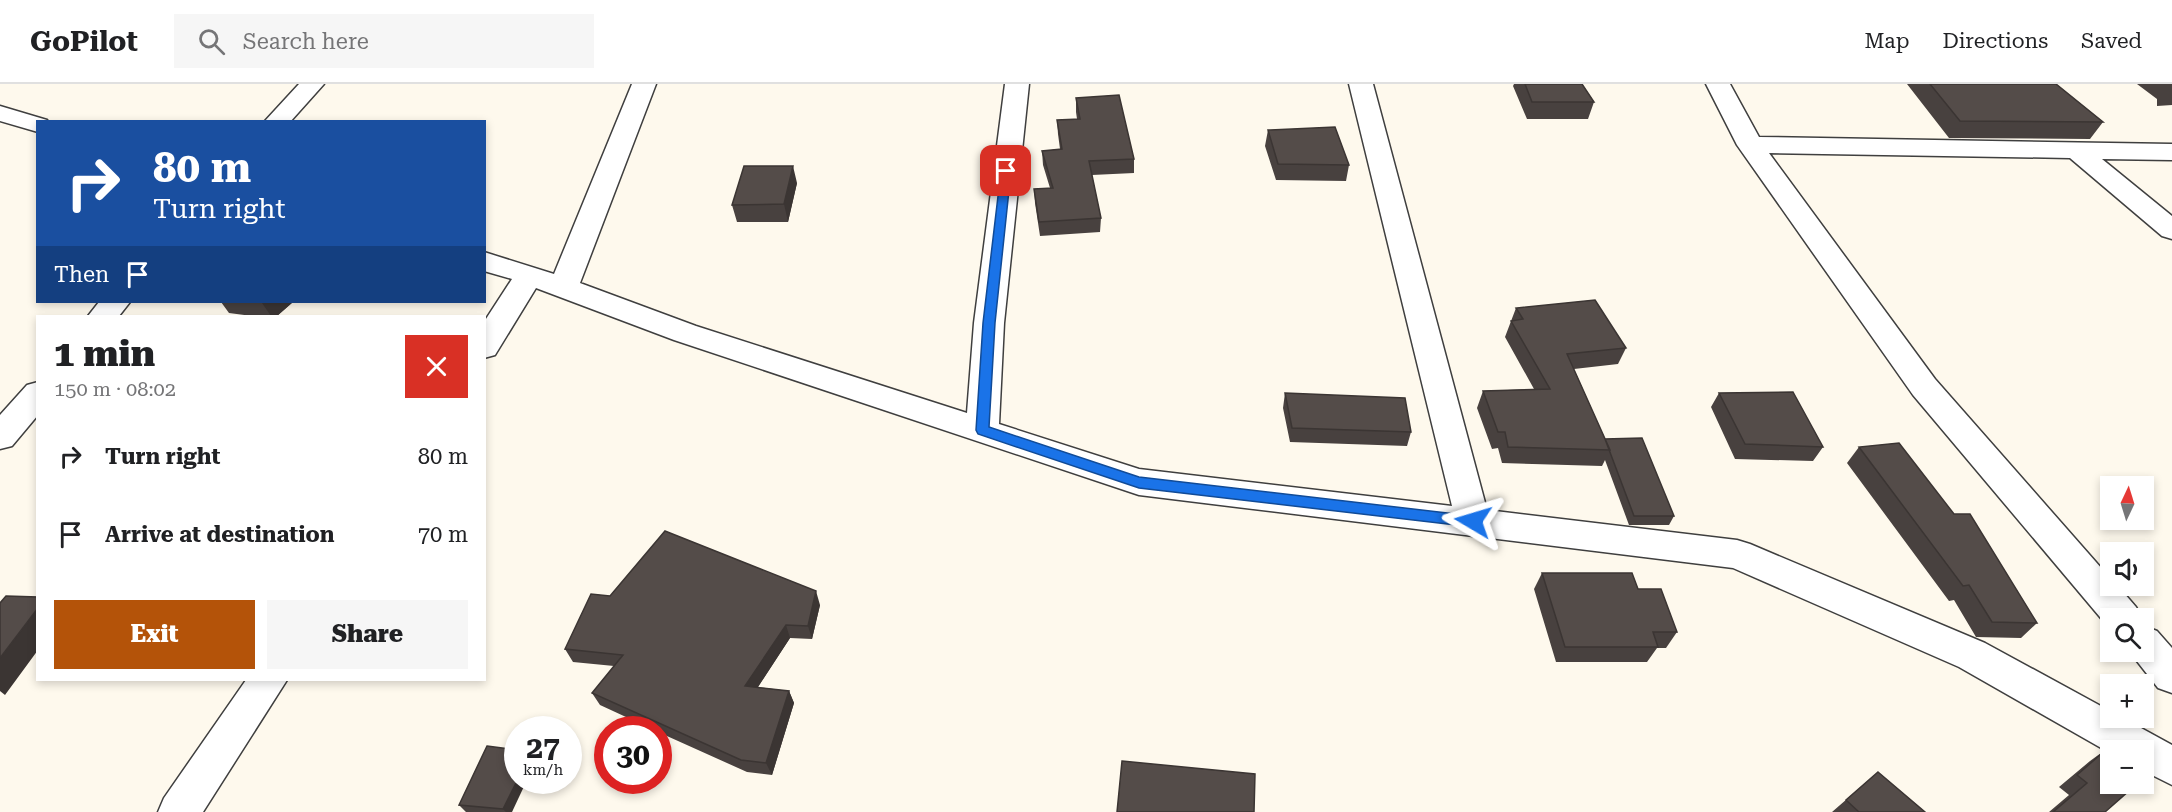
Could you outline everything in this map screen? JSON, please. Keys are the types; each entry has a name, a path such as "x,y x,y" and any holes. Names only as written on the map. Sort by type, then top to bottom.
{"street":[{"path":"278,120 312,84"},
{"path":"563,288 644,84"},
{"path":"982,430 989,323 1017,84"},
{"path":"1361,84 1473,521"},
{"path":"1718,84 1750,146 1924,387 2113,608"},
{"path":"0,113 36,124"},
{"path":"1750,146 2172,152"},
{"path":"2077,151 2172,231"},
{"path":"486,262 530,275 685,333 1139,482 1737,554 1972,655 2172,766"},
{"path":"486,344 530,275"},
{"path":"104,315 115,303"},
{"path":"0,437 36,395"},
{"path":"2154,654 2172,675"},
{"path":"179,812 267,681"}],"building":[{"path":"1525,84 1582,84 1594,102 1532,102"},
{"path":"1930,84 2056,84 2103,122 1960,121"},
{"path":"1119,95 1134,159 1089,161 1101,218 1039,222 1034,189 1053,188 1042,151 1062,149 1057,120 1080,119 1076,98"},
{"path":"1335,127 1349,165 1278,164 1268,130"},
{"path":"744,166 793,166 784,204 732,205"},
{"path":"1595,300 1626,348 1567,354 1610,450 1508,447 1505,432 1498,432 1483,391 1550,389 1511,321 1523,319 1516,308"},
{"path":"1793,392 1823,447 1745,444 1719,393"},
{"path":"1285,393 1405,398 1411,432 1292,428"},
{"path":"1642,438 1674,516 1634,516 1605,439"},
{"path":"1899,443 1954,514 1970,514 2037,623 1992,622 1969,585 1963,586 1859,447"},
{"path":"665,531 816,591 808,626 786,625 745,686 789,691 766,763 741,760 672,729 672,716 643,716 592,693 623,655 565,649 591,594 610,596"},
{"path":"1542,573 1632,573 1638,589 1661,589 1677,632 1653,632 1658,647 1565,647"},
{"path":"6,596 36,597 36,611 0,658 0,603"},
{"path":"487,746 504,748 504,794 510,794 503,809 459,805"},
{"path":"2100,755 2100,794 2125,794 2105,812 2053,812 2087,783 2077,775"},
{"path":"1122,761 1255,774 1254,812 1117,812"},
{"path":"1878,772 1925,812 1859,812 1846,800"}],"route":[{"path":"1006,171 989,323 982,430 1139,482 1473,521"}]}
